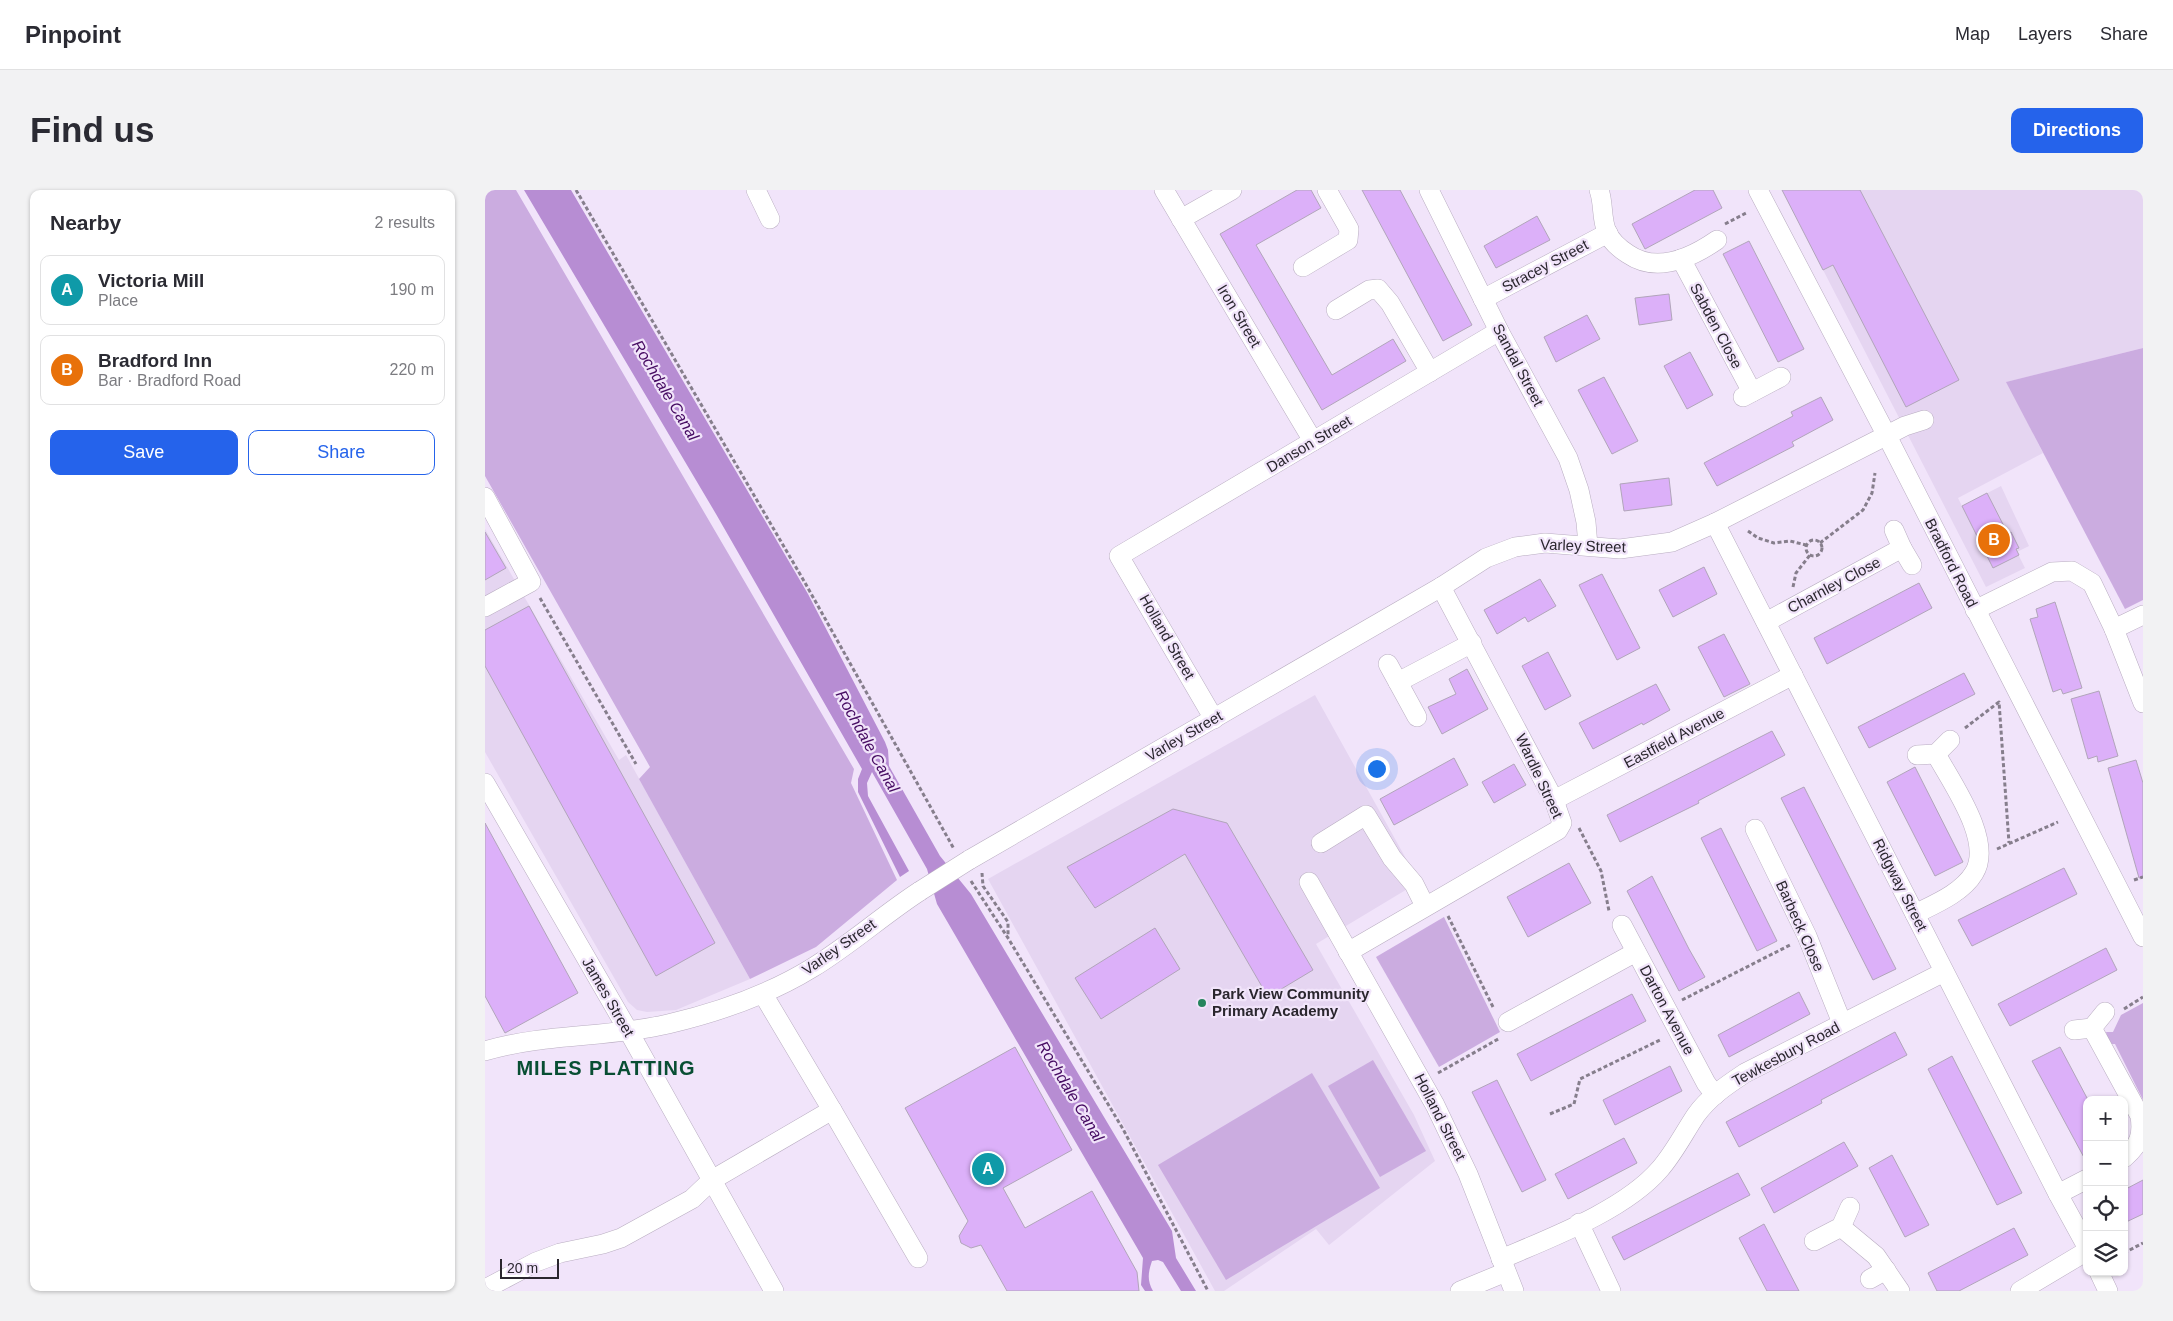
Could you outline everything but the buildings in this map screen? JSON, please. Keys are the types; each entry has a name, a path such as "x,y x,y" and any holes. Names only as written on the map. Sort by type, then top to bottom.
{"street":[{"path":"756,190 770,219"},
{"name":"Iron Street","path":"1164,190 1313,441"},
{"path":"1181,219 1232,190"},
{"path":"1303,266 1348,240 1349,229 1327,190"},
{"name":"Sandal Street","path":"1429,190 1499,331 1569,458 1579,490 1589,546"},
{"path":"1599,190 1608,233 1622,250 1641,261 1660,264 1681,259 1717,240"},
{"name":"Bradford Road","path":"1761,197 1887,436 2143,937"},
{"name":"Stracey Street","path":"1483,299 1608,233"},
{"name":"Sabden Close","path":"1681,259 1747,395 1781,377"},
{"path":"1336,310 1369,290 1378,289 1391,303 1430,372"},
{"name":"Danson Street","path":"1119,556 1499,331"},
{"name":"Varley Street","path":"485,1051 546,1038 629,1032 699,1016 763,994 819,964 920,890 1214,719 1311,660 1441,587 1486,558 1515,547 1545,543 1620,549 1672,542 1715,523 1905,426 1924,420"},
{"path":"485,497 531,582 485,607"},
{"name":"Ridgway Street","path":"1715,523 2083,1241"},
{"path":"1894,530 1912,564"},
{"name":"Charnley Close","path":"1766,622 1902,548"},
{"name":"Holland Street","path":"1119,556 1214,719"},
{"path":"1975,610 2052,572 2072,571 2092,582 2114,629 2143,703"},
{"name":"Wardle Street","path":"1349,952 1558,830 1562,824 1554,800 1441,587"},
{"path":"2114,629 2143,614"},
{"path":"1398,682 1472,643"},
{"path":"1388,664 1417,717"},
{"name":"Eastfield Avenue","path":"1554,800 1793,675"},
{"path":"1915,914 1960,888 1975,872 1979,857 1978,840 1971,818 1927,754 1950,740"},
{"name":"James Street","path":"485,783 629,1032 774,1291"},
{"path":"1321,843 1366,814 1392,858 1413,884 1425,906"},
{"name":"Barbeck Close","path":"1755,829 1807,936 1842,1023"},
{"name":"Holland Street","path":"1309,882 1454,1142 1514,1291"},
{"name":"Darton Avenue","path":"1622,924 1706,1083 1715,1094"},
{"path":"1503,1025 1636,952"},
{"name":"Tewkesbury Road","path":"1460,1291 1616,1204 1647,1182 1660,1170 1696,1116 1715,1094 1745,1073 1944,972"},
{"path":"763,994 918,1258"},
{"path":"2112,1012 2083,1029 2140,1116 2143,1130 2134,1149 2128,1154"},
{"path":"485,1289 544,1259 621,1238 692,1199 712,1180 832,1110"},
{"path":"2058,1194 2083,1181"},
{"path":"1814,1241 1841,1226 1851,1207"},
{"path":"1579,1223 1611,1291"},
{"path":"1841,1226 1875,1256 1878,1274 1900,1291"},
{"path":"2020,1291 2083,1252"},
{"path":"2101,1276 2108,1291"}],"path":[{"path":"575,190 779,539 930,805"},
{"path":"1717,240 1724,224 1761,197"},
{"path":"1820,543 1863,510 1872,493 1875,473"},
{"path":"1748,531 1759,538 1774,543 1790,541 1806,545"},
{"path":"1810,555 1805,549 1806,545 1811,540 1820,543"},
{"path":"1791,593 1796,573 1810,555 1813,556 1820,552 1820,543"},
{"path":"531,582 636,764"},
{"path":"1971,723 1999,702 2009,843"},
{"path":"1979,857 2058,822"},
{"path":"1562,824 1579,828 1601,871 1610,918 1622,924"},
{"path":"975,857 983,886 1008,922 1007,936 1123,1129 1208,1291"},
{"path":"1422,1082 1503,1025 1445,911"},
{"path":"1666,1009 1807,936"},
{"path":"2112,1012 2143,997"},
{"path":"1550,1114 1574,1104 1580,1079 1678,1030"},
{"path":"2128,1251 2143,1244"}],"shaded area":[{"path":"485,190 516,190 854,769 851,783 897,880 816,947 750,979 639,779 650,767 485,476"},
{"path":"1782,190 2143,190 2143,348 2007,382 2043,453 1958,498 1962,506 2001,486 2029,546 2017,552 2025,568 1986,587"},
{"path":"2143,348 2143,600 2125,609 2006,382"},
{"path":"485,529 619,760 626,755 750,979 676,1010 647,1012 637,1010 628,1002 485,752"},
{"name":"Park View Community Primary Academy","path":"1315,695 1419,882 1316,944 1414,1115 1435,1161 1329,1245 1316,1229 1224,1291 1215,1291 988,879"},
{"path":"1444,917 1500,1032 1439,1067 1376,957"},
{"path":"2143,1003 2143,1100 2115,1044 2109,1044 2106,1032 2113,1032 2121,1015"},
{"path":"1373,1060 1426,1151 1380,1177 1328,1086"},
{"path":"1312,1073 1380,1188 1226,1280 1158,1165"}],"water":[{"name":"Rochdale Canal","path":"524,190 571,190 808,594 885,742 888,750 889,766 940,856 971,894 1172,1231 1176,1258 1196,1291 1181,1291 1163,1262 1158,1260 1152,1261 1149,1273 1149,1280 1153,1291 1145,1291 1141,1285 1143,1258 937,904 927,869 872,772 867,783 868,796 909,871 900,877 858,792 858,779 862,769 716,514"}],"place":[{"name":"Bradford Inn","path":"1994,540"},
{"name":"Park View Community Primary Academy","path":"1202,1003"},
{"name":"Victoria Mill","path":"988,1169"}],"district":[{"name":"MILES PLATTING","path":"606,1068"}]}
